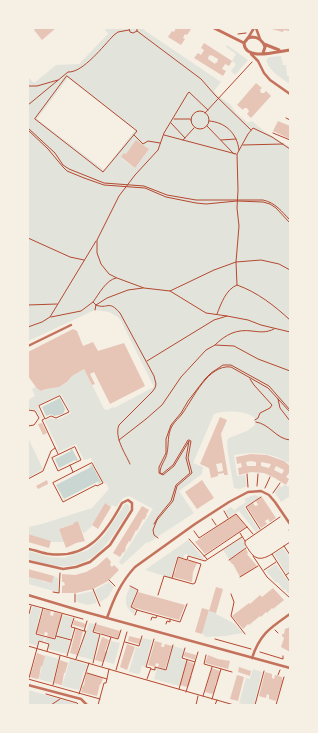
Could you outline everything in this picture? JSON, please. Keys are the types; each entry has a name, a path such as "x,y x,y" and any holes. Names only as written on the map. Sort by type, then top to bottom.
{"street":[{"path":"214,28 244,43"},
{"path":"255,28 244,43 245,49 258,61"},
{"path":"255,28 264,44 281,51"},
{"path":"248,38 254,37 260,39"},
{"path":"263,53 265,50 264,44"},
{"path":"251,54 257,55 290,50"},
{"path":"257,55 258,61 264,73 270,80 290,94"},
{"path":"28,346 71,325"},
{"path":"108,618 118,590 128,574 135,567 195,524 240,495 255,491 266,493 275,502 290,524"},
{"path":"28,548 56,555 83,549 95,542 102,534 122,503 128,500 132,503 132,510 110,544 102,553 90,562 76,567 63,569 28,561"},
{"path":"28,595 290,668"},
{"path":"252,658 254,650 263,635 271,627 290,614"},
{"path":"28,685 81,699 87,705"}],"path":[{"path":"28,105 68,72 75,72 84,66 114,35 118,32 129,29 133,33 136,31 201,79 251,130"},
{"path":"237,34 245,34 248,31"},
{"path":"205,114 252,62"},
{"path":"67,76 137,131 133,135 104,172 35,119 67,76"},
{"path":"28,86 37,86 61,79"},
{"path":"50,317 97,240 119,196 135,175 158,150 164,135 185,96 190,92 208,110"},
{"path":"197,112 202,112 205,114 208,121 207,126 202,129 195,127 192,124 191,119 194,114 197,112"},
{"path":"286,118 290,120"},
{"path":"173,119 191,119"},
{"path":"208,121 218,122 226,126 233,133 239,150"},
{"path":"171,122 185,138"},
{"path":"207,126 235,154"},
{"path":"183,140 195,127"},
{"path":"28,128 55,153 69,169 104,183 144,186 167,195 196,200 263,200 278,206 290,220"},
{"path":"251,130 253,128 272,137 290,149"},
{"path":"28,130 45,146 67,171 84,178 104,185 145,188 166,197 196,203 206,204 237,200 270,204 276,208 290,223"},
{"path":"237,285 236,262 239,226 237,200 237,154 251,130"},
{"path":"274,133 290,140"},
{"path":"133,135 143,144 148,141 160,143"},
{"path":"164,135 237,154"},
{"path":"221,140 236,139"},
{"path":"243,145 284,144"},
{"path":"28,238 70,257 85,260"},
{"path":"97,240 97,252 101,264 109,274 144,288"},
{"path":"170,291 214,270 236,262 261,260 279,264 290,270"},
{"path":"28,327 42,322 50,317 81,311 93,302 107,283 117,278"},
{"path":"216,315 224,298 233,287 237,285"},
{"path":"237,285 247,289 272,304 290,320"},
{"path":"95,310 96,306 108,298 128,290 144,288 170,291 206,312 248,320 274,329 290,332"},
{"path":"93,302 96,306 103,307 107,305 115,307 126,323 154,376 155,388 119,425 117,430 130,464"},
{"path":"28,305 58,304"},
{"path":"147,362 214,320 227,316"},
{"path":"120,440 146,420 162,405 181,377 206,350 221,338 230,333 239,331 269,332 274,329"},
{"path":"215,344 234,346 258,359 290,371"},
{"path":"154,524 158,516 171,501 176,485 190,473 186,458 189,441 174,466 163,475 159,473 159,467 166,453 166,439 171,425 211,373 223,365 231,365 269,386 290,411"},
{"path":"158,538 154,535 153,530 157,520 173,501 177,486 192,473 188,458 191,441 189,440 173,465 162,474 160,473 160,468 168,452 168,439 172,426 183,414 206,380 219,369 225,366 231,367 268,388 290,411"},
{"path":"250,378 254,385 272,405 270,408 260,413 256,421 267,426 279,437 290,440"},
{"path":"28,426 34,425 45,418 51,416 56,418 68,412 60,396 39,406 45,418"},
{"path":"278,399 280,408 290,421"},
{"path":"28,410 32,410 37,413 38,422"},
{"path":"42,420 59,455"},
{"path":"49,457 52,458 75,447 81,460 58,471 52,458"},
{"path":"28,479 44,471 51,451 55,448"},
{"path":"92,463 103,483 63,502 53,483 74,473 92,463"},
{"path":"70,465 74,473"},
{"path":"246,474 248,487"},
{"path":"257,486 258,474"},
{"path":"265,488 270,477"},
{"path":"273,493 280,483"},
{"path":"261,529 246,507 262,496"},
{"path":"224,511 228,518"},
{"path":"194,531 199,538 236,514 253,535"},
{"path":"245,541 280,517"},
{"path":"212,519 216,526"},
{"path":"205,555 247,527"},
{"path":"240,533 247,548 267,577 290,598"},
{"path":"233,537 235,542"},
{"path":"187,560 188,556 205,561 242,537"},
{"path":"189,539 208,559"},
{"path":"226,541 229,546"},
{"path":"253,556 262,559 290,542"},
{"path":"284,546 290,555"},
{"path":"229,560 247,548"},
{"path":"272,554 290,582"},
{"path":"158,595 164,576 193,584 195,583 200,564 178,557 172,578"},
{"path":"263,571 277,562"},
{"path":"240,578 259,565"},
{"path":"53,592 59,593 60,571"},
{"path":"286,575 290,572"},
{"path":"109,580 116,587"},
{"path":"130,586 138,590 131,607 137,610 180,622 187,604"},
{"path":"93,589 100,606"},
{"path":"75,594 75,602"},
{"path":"231,594 234,602 231,616 245,634"},
{"path":"28,604 83,619"},
{"path":"28,614 32,605"},
{"path":"42,608 36,634 55,639 62,614"},
{"path":"135,615 137,610"},
{"path":"151,620 152,617 156,618 157,616"},
{"path":"74,617 71,627 84,631"},
{"path":"166,624 167,621 170,622 170,620"},
{"path":"76,659 86,631 84,631 87,621"},
{"path":"96,623 93,632 111,638 118,639 121,630"},
{"path":"67,657 75,628"},
{"path":"116,671 127,632"},
{"path":"93,664 100,634"},
{"path":"56,636 72,640"},
{"path":"124,642 139,646 142,636"},
{"path":"102,666 111,638"},
{"path":"215,639 283,659 284,656"},
{"path":"154,640 146,667 155,670 155,667 166,670 173,645"},
{"path":"47,651 49,644 39,641 29,679 100,699"},
{"path":"28,646 234,705"},
{"path":"185,648 182,658 195,662"},
{"path":"186,692 198,652"},
{"path":"52,686 61,655"},
{"path":"206,655 204,664 232,672"},
{"path":"179,690 187,660"},
{"path":"79,694 89,663"},
{"path":"203,696 212,666"},
{"path":"147,680 150,668"},
{"path":"212,699 221,668"},
{"path":"98,705 104,683 106,683 110,669"},
{"path":"278,675 280,669"},
{"path":"255,705 264,671"},
{"path":"86,673 107,679"},
{"path":"276,705 284,677"},
{"path":"41,693 79,705"},
{"path":"196,705 198,695"},
{"path":"51,705 60,698"},
{"path":"215,705 217,700"}],"shaded area":[{"path":"104,28 146,28 144,30 221,82 214,91 217,95 230,104 236,113 248,123 252,121 264,131 290,147 290,464 270,455 249,453 234,455 237,476 245,475 247,486 240,489 234,488 227,441 229,438 247,431 255,425 254,417 245,413 234,412 214,414 193,463 203,467 202,474 179,491 194,513 148,543 147,542 122,565 119,562 153,509 129,496 123,498 116,507 112,505 111,507 105,503 91,527 84,533 78,521 74,524 59,529 64,542 52,542 28,534 28,527 92,508 109,489 106,483 104,484 91,458 84,460 76,444 58,452 58,448 45,421 51,418 59,419 71,413 61,394 37,406 42,417 41,418 36,410 28,409 28,400 35,396 32,389 36,387 37,390 39,389 41,391 61,386 72,376 84,369 104,409 107,410 113,407 114,408 154,387 121,321 118,317 109,312 95,310 28,341 28,77 34,83 56,65 79,64 108,34","holes":["68,78 135,130 104,170 37,119","143,144 149,149 135,168 121,158 124,153 126,154"]},
{"path":"227,45 248,60 235,75 231,71 236,64 232,61 236,54 226,47"},
{"path":"281,56 283,65 286,65 287,76 290,76 290,84 279,77 270,68 266,60 269,57"},
{"path":"60,398 65,409 63,414 54,416 51,414 46,416 42,407"},
{"path":"28,438 43,469 28,478"},
{"path":"72,449 78,460 59,468 55,459 71,451 70,450"},
{"path":"92,465 101,482 98,484 99,481 64,499 56,485 91,467 89,466"},
{"path":"284,485 290,487 290,496 281,502 275,493 279,486 282,487"},
{"path":"255,495 260,497 244,507 259,530 256,532 239,511 229,517 225,511 231,507 234,510 246,502 244,499"},
{"path":"125,504 128,504 130,509 110,540 102,549 83,562 72,566 59,566 28,559 28,551 49,557 64,558 88,550 104,536"},
{"path":"242,538 246,547 229,559 223,550"},
{"path":"188,540 205,560 185,554 183,558 177,556 171,578 145,570"},
{"path":"283,548 290,556 290,571 286,573 274,554"},
{"path":"276,564 290,584 290,596 285,589 283,590 278,582 276,583 266,571"},
{"path":"28,576 52,583 54,576 58,578 58,592 28,584"},
{"path":"109,582 114,587 108,597 100,602 95,590"},
{"path":"130,587 137,590 130,608 135,610 134,614 128,608 126,601"},
{"path":"93,591 97,603 88,605 77,602 76,595"},
{"path":"33,606 41,609 35,635 45,637 43,642 39,640 37,646 28,643 28,615 30,615"},
{"path":"209,611 216,613 235,624 243,633 205,637 202,633"},
{"path":"63,615 73,618 70,628 73,629 70,640 57,636"},
{"path":"89,623 95,624 93,633 99,635 93,660 78,656"},
{"path":"46,637 55,640 57,637 70,641 67,654 48,649 50,643 45,641"},
{"path":"142,638 152,640 145,668 142,665 140,673 138,674 129,672 136,647 140,648"},
{"path":"111,641 120,643 114,664 104,661"},
{"path":"173,646 184,649 181,659 186,661 179,686 154,679 157,668 166,671"},
{"path":"45,655 59,659 52,683 39,679"},
{"path":"70,659 88,665 86,671 84,671 79,690 62,686"},
{"path":"253,669 262,672 254,705 239,703 246,678 250,679"},
{"path":"28,690 78,704 78,705 28,705"}],"building":[{"path":"36,28 56,28 42,40 34,30"},
{"path":"176,28 191,29 187,35 185,34 183,38 185,39 181,45 168,37"},
{"path":"268,28 290,28 289,31 284,30 283,32"},
{"path":"204,43 232,61 229,66 225,64 222,69 226,71 223,76 194,58 198,53 201,55 204,50 201,48","holes":["209,55 211,55 218,59 217,63 216,62 215,64 208,59"]},
{"path":"256,83 262,88 260,90 261,93 266,91 271,96 251,118 247,114 249,111 247,108 244,108 243,110 237,105"},
{"path":"278,121 290,126 290,139 273,131"},
{"path":"136,140 149,149 135,168 121,157 124,153 126,154"},
{"path":"73,329 77,331 83,346 93,342 98,351 124,343 145,386 110,404 94,372 90,374 95,384 92,385 84,369 72,376 67,382 59,387 40,391 39,389 38,390 28,376 28,352"},
{"path":"220,417 227,420 221,434 228,475 224,475 224,473 218,474 218,476 211,478 209,468 200,464","holes":["222,463 223,471 218,472 216,464"]},
{"path":"42,423 47,433 43,435 38,424"},
{"path":"251,454 267,455 284,461 290,466 290,474 289,473 286,477 289,479 286,485 264,473 251,472 239,475 238,468 242,467 241,463 237,464 236,457","holes":["246,462 256,462 256,466 247,466","261,462 271,464 269,468 261,466","276,466 284,470 282,474 274,470"]},
{"path":"47,480 48,484 38,489 36,486"},
{"path":"202,480 214,498 197,509 185,492"},
{"path":"262,497 276,518 270,522 268,519 265,521 267,524 261,528 247,507 253,503 255,506 258,505 256,501"},
{"path":"105,503 111,507 98,529 92,525"},
{"path":"142,506 149,510 147,515 144,520 143,519 137,531 136,530 130,542 129,541 124,553 123,552 120,557 113,553"},
{"path":"236,514 246,527 205,554 195,542"},
{"path":"78,521 85,541 76,543 66,548 59,529 74,524 73,523"},
{"path":"28,534 51,541 49,548 28,542"},
{"path":"246,549 247,554 257,566 240,577 229,560"},
{"path":"107,557 111,562 110,565 112,567 114,565 119,570 108,581 93,589 76,593 62,593 62,586 65,585 64,582 62,582 62,574 75,575 86,572 97,566"},
{"path":"178,558 197,563 193,572 192,582 173,577"},
{"path":"28,569 54,576 52,583 29,577"},
{"path":"216,587 223,589 216,613 209,611"},
{"path":"273,588 284,600 243,629 232,616 260,595 262,597"},
{"path":"138,592 185,605 179,620 132,607"},
{"path":"202,608 209,610 202,634 195,632"},
{"path":"44,609 51,611 50,615 53,616 54,612 61,614 62,617 54,638 47,636 48,633 45,632 44,635 37,633"},
{"path":"74,620 86,624 84,628 73,625"},
{"path":"96,624 120,631 118,638 94,631"},
{"path":"290,627 290,652 281,647 284,638 282,634 284,634 285,629"},
{"path":"76,629 83,631 77,655 70,653"},
{"path":"129,636 141,639 139,644 128,641"},
{"path":"102,637 109,640 103,662 95,660"},
{"path":"155,641 162,643 162,647 164,647 165,644 172,646 165,669 158,667 159,664 156,663 155,667 148,665"},
{"path":"127,644 135,647 127,670 120,667"},
{"path":"185,652 196,655 195,660 183,656"},
{"path":"37,653 45,656 42,667 41,666 39,678 37,679 30,677"},
{"path":"208,655 218,659 230,661 228,669 205,663"},
{"path":"60,660 68,663 64,673 62,685 54,683"},
{"path":"187,661 195,664 190,676 192,676 189,686 187,687 180,685"},
{"path":"239,667 251,671 250,676 238,672"},
{"path":"212,668 220,671 217,682 216,681 214,693 212,694 205,692"},
{"path":"265,672 272,674 272,678 274,679 275,675 282,677 283,680 276,701 269,699 269,695 267,694 266,698 259,696"},
{"path":"86,673 103,678 97,696 81,692 83,685 84,686"},
{"path":"237,675 244,677 238,701 230,699"}]}
